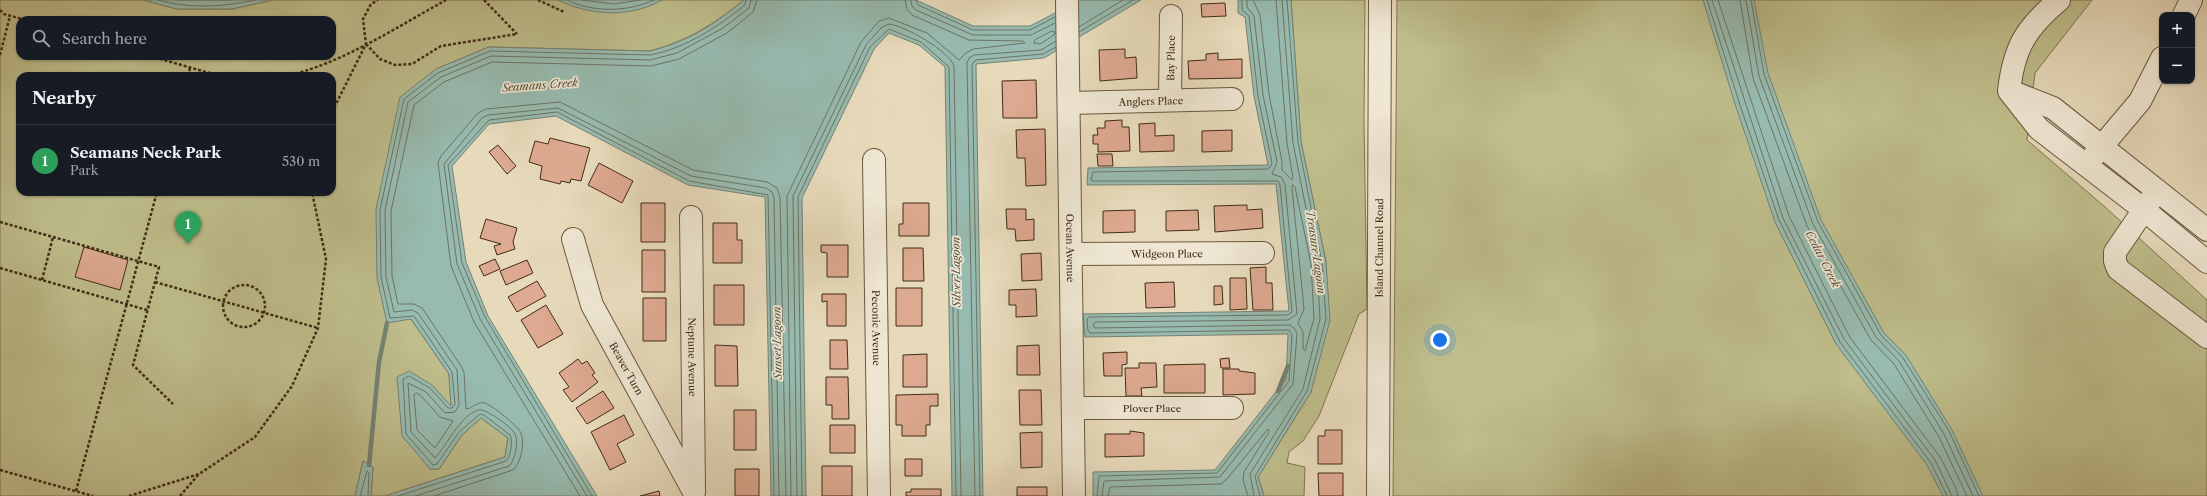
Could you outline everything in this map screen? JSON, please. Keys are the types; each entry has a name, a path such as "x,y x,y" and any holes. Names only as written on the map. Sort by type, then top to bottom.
{"street":[{"name":"Island Channel Road","path":"1378,496 1380,0"},
{"path":"2059,0 2042,14 2019,45 2011,69 2009,91 2039,129 2143,209 2207,262"},
{"name":"Ocean Avenue","path":"1067,1 1074,496"},
{"name":"Bay Place","path":"1170,100 1171,16"},
{"path":"2086,165 2140,101 2159,64"},
{"path":"2009,91 2053,108 2207,230"},
{"name":"Anglers Place","path":"1069,103 1232,99"},
{"name":"Peconic Avenue","path":"874,160 879,496"},
{"path":"2158,190 2143,209 2116,252 2115,261 2118,269 2207,337"},
{"name":"Neptune Avenue","path":"690,217 695,494"},
{"name":"Beaver Turn","path":"573,239 592,305 695,494"},
{"name":"Widgeon Place","path":"1071,254 1263,253"},
{"name":"Plover Place","path":"1073,408 1232,408"}],"path":[{"path":"336,104 366,44 363,19 372,4 378,0"},
{"path":"336,58 366,44 446,0"},
{"path":"366,44 380,58 395,65 412,64 441,46 517,34 484,0"},
{"path":"538,0 564,12"},
{"path":"0,10 4,14 16,18"},
{"path":"0,55 10,16"},
{"path":"163,60 205,72"},
{"path":"303,72 331,60"},
{"path":"189,72 190,68"},
{"path":"76,491 156,196"},
{"path":"180,496 199,474 255,437 292,386 318,328 326,259 313,196"},
{"path":"0,222 159,267 133,365 173,404"},
{"path":"42,280 53,237"},
{"path":"0,268 148,310"},
{"path":"155,282 224,300 318,328"},
{"path":"237,286 250,286 256,289 264,299 264,312 256,323 242,327 235,324 225,314 224,300 232,289 237,286"},
{"path":"0,470 93,496"},
{"path":"129,496 199,474"}],"shaded area":[{"path":"0,0 143,0 177,9 232,9 273,0 744,0 722,17 689,37 650,51 489,47 436,69 411,319 449,374 451,407 432,385 423,459 430,469 439,469 462,435 481,418 508,438 505,457 385,496 371,496 373,468 363,461 355,496 0,496"},
{"path":"1291,0 1365,0 1364,122 1367,309 1359,314 1319,416 1303,441 1289,452 1287,463 1305,467 1304,496 1264,496 1258,477 1311,392 1326,262 1301,142"},
{"path":"1397,0 2092,0 2035,73 2027,140 2105,207 2207,300 2207,496 1393,496"}],"water":[{"path":"143,0 273,0 232,9 177,9"},
{"path":"558,0 662,0 637,10 610,13 584,9"},
{"path":"744,0 916,0 973,26 1030,26 1080,0 1141,0 1044,58 976,64 983,496 952,496 945,67 919,45 889,33 874,49 802,198 806,496 771,496 765,197 688,185 556,116 489,124 452,166 466,262 488,316 597,496 385,496 505,457 508,438 481,418 462,435 439,469 430,469 402,436 397,377 409,371 432,385 451,406 449,374 411,319 387,323 377,278 376,209 400,97 436,69 489,47 650,51 689,37 722,17"},
{"path":"1238,0 1291,0 1301,142 1326,262 1330,320 1311,392 1258,477 1264,496 1093,496 1093,472 1215,470 1286,379 1288,334 1085,337 1083,314 1289,311 1276,184 1087,185 1088,168 1268,165 1254,96 1245,17 1238,13"},
{"name":"Cedar Creek","path":"1703,0 1754,0 1768,73 1821,220 1884,333 1906,355 1952,430 1983,496 1943,496 1927,465 1836,344 1775,222 1736,107"},
{"path":"363,461 373,467 371,496 355,496"}],"building":[{"path":"1225,3 1226,16 1202,17 1201,4"},
{"path":"1125,49 1125,58 1136,57 1137,78 1100,81 1099,50"},
{"path":"1218,53 1218,60 1242,59 1242,78 1189,79 1188,61 1206,60 1206,54"},
{"path":"1036,80 1037,118 1003,118 1002,81"},
{"path":"1122,120 1122,127 1129,127 1130,151 1098,152 1098,144 1093,144 1093,135 1098,135 1097,128 1105,128 1105,121"},
{"path":"1155,123 1155,136 1174,135 1174,151 1140,152 1139,124"},
{"path":"1045,129 1046,185 1026,186 1025,158 1017,158 1016,130"},
{"path":"1232,130 1232,151 1202,152 1202,131"},
{"path":"550,138 590,148 581,181 571,179 570,183 561,181 560,184 540,179 542,166 529,162 535,141 548,144"},
{"path":"498,145 516,166 507,174 489,152"},
{"path":"1097,154 1112,154 1113,166 1098,166"},
{"path":"599,163 633,181 622,203 588,185"},
{"path":"641,203 665,203 665,242 641,242"},
{"path":"903,203 929,203 929,236 899,236 899,224 903,224"},
{"path":"1247,205 1247,210 1262,209 1263,228 1215,232 1214,206"},
{"path":"1006,209 1026,209 1026,220 1034,219 1034,240 1016,241 1015,229 1007,229"},
{"path":"1135,210 1135,232 1103,233 1103,211"},
{"path":"1198,210 1199,230 1166,231 1166,211"},
{"path":"486,219 517,228 513,242 515,249 497,255 494,246 501,244 480,238"},
{"path":"713,223 737,223 737,240 742,240 742,263 713,263"},
{"path":"821,245 848,245 848,277 827,277 827,253 821,252"},
{"path":"84,247 128,260 120,290 75,277"},
{"path":"903,248 923,248 924,281 903,281"},
{"path":"642,250 665,250 665,292 642,292"},
{"path":"1041,253 1042,280 1022,281 1021,254"},
{"path":"495,259 500,269 484,276 479,266"},
{"path":"527,260 533,273 506,285 500,271"},
{"path":"1266,267 1266,283 1272,283 1273,310 1253,310 1250,268"},
{"path":"1230,278 1246,278 1247,309 1230,310"},
{"path":"537,281 546,296 517,312 508,297"},
{"path":"1174,282 1175,307 1146,308 1145,283"},
{"path":"714,285 744,285 744,325 714,325"},
{"path":"1214,286 1222,286 1223,304 1214,305"},
{"path":"896,288 922,288 922,326 896,326"},
{"path":"1036,289 1037,316 1016,317 1016,305 1009,305 1009,290"},
{"path":"822,294 846,294 846,326 827,326 827,301 822,302"},
{"path":"643,298 666,298 666,341 643,341"},
{"path":"546,305 563,334 538,348 521,320"},
{"path":"830,340 847,340 848,369 830,369"},
{"path":"715,345 737,346 738,386 715,386"},
{"path":"1039,345 1040,375 1017,375 1017,346"},
{"path":"1127,352 1127,364 1122,365 1122,376 1104,376 1103,353"},
{"path":"927,354 927,387 903,387 903,355"},
{"path":"1229,358 1230,368 1221,368 1220,359"},
{"path":"578,359 582,364 587,361 595,373 592,375 598,382 572,402 563,390 569,387 559,373"},
{"path":"1139,363 1156,363 1157,387 1141,388 1142,396 1126,396 1125,368 1139,368"},
{"path":"1205,364 1205,393 1164,393 1164,365"},
{"path":"1223,369 1239,369 1239,371 1255,373 1255,394 1223,395"},
{"path":"826,377 848,377 849,419 832,419 832,405 826,405"},
{"path":"1019,390 1041,390 1042,425 1020,425"},
{"path":"603,391 614,408 587,424 576,408"},
{"path":"938,394 938,406 930,406 930,425 926,425 926,436 902,436 902,425 896,425 896,395"},
{"path":"734,410 756,410 756,450 734,450"},
{"path":"624,415 634,435 617,444 626,462 610,470 591,432"},
{"path":"830,425 855,425 855,453 830,453"},
{"path":"1325,430 1342,430 1342,464 1318,464 1318,436 1325,436"},
{"path":"1130,431 1144,433 1144,456 1105,457 1105,434 1130,434"},
{"path":"1042,432 1042,467 1021,468 1020,433"},
{"path":"905,459 922,459 922,476 905,476"},
{"path":"822,466 852,466 852,496 822,496"},
{"path":"735,469 759,469 759,496 735,496"},
{"path":"1318,473 1343,473 1343,496 1319,496"},
{"path":"1017,487 1047,487 1047,496 1017,496"},
{"path":"911,489 941,489 941,496 906,496 906,492 911,492"},
{"path":"659,491 660,496 640,496"}],"waterway":[{"path":"369,465 379,362 387,323"},
{"name":"Treasure Lagoon","path":"1278,391 1288,366"}],"place":[{"name":"Seamans Neck Park","path":"188,244"}],"water label":[{"name":"Seamans Creek","path":"540,85"},
{"name":"Silver Lagoon","path":"956,272"},
{"name":"Sunset Lagoon","path":"777,343"}]}
